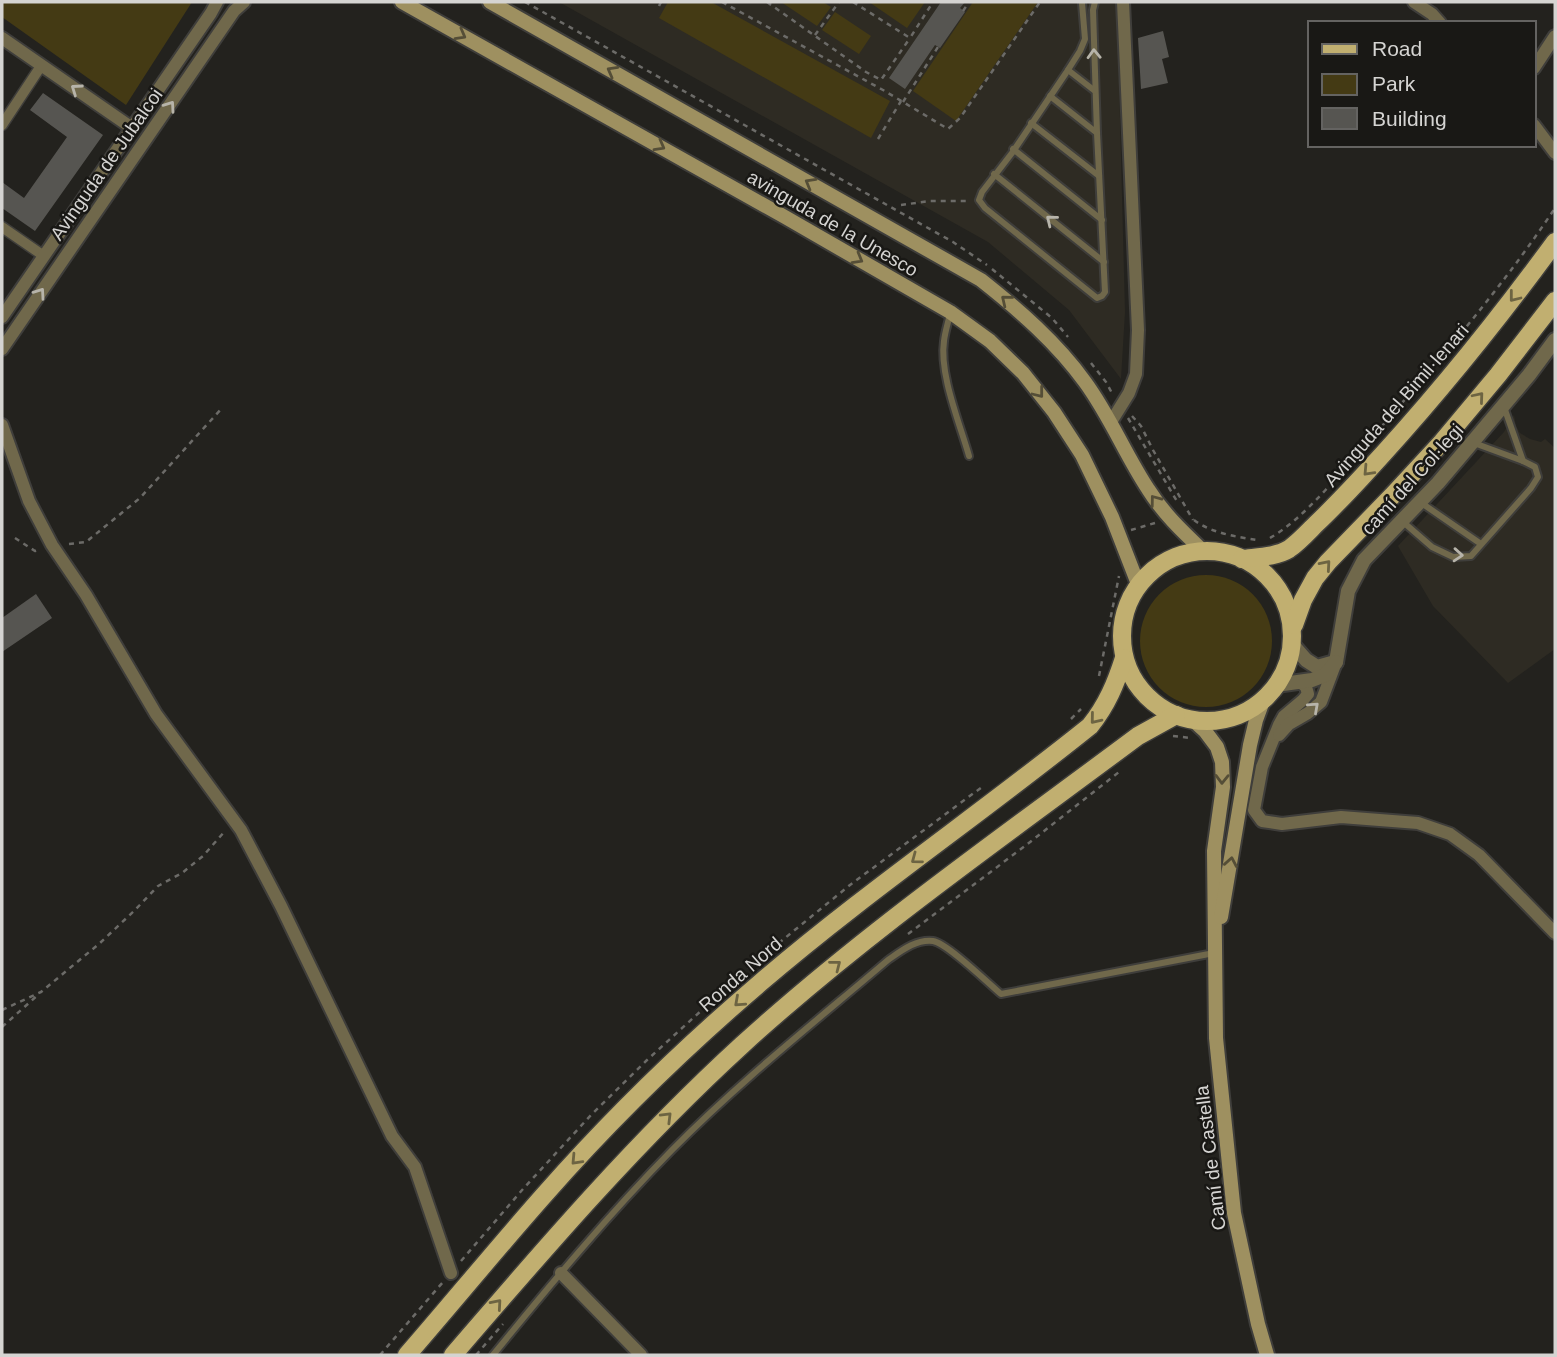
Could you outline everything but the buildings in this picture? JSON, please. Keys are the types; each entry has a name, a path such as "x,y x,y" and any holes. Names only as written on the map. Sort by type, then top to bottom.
{"main road":[{"name":"avinguda de la Unesco","path":"402,2 950,312 990,341 1023,373 1054,412 1082,455 1112,516 1138,584"},
{"name":"avinguda de la Unesco","path":"489,2 981,280 1013,305 1048,339 1084,381 1111,422 1149,491 1174,524 1202,550"},
{"name":"Avinguda del Bimil·lenari","path":"1242,559 1275,554 1288,549 1340,501 1392,445 1470,353 1555,242"},
{"path":"1294,625 1287,604 1275,584 1259,569 1242,559 1218,552 1202,550 1177,554 1153,569 1138,584 1126,612 1122,631 1124,657 1142,690 1155,703 1194,721 1219,722 1248,711 1263,701 1284,670 1291,653 1294,625 1315,578 1442,442 1555,301"},
{"name":"Ronda Nord","path":"407,1355 545,1194 667,1068 759,984 846,912 1090,726 1106,704 1124,657"},
{"name":"Camí de Castella","path":"1214,953 1251,745 1263,701"},
{"path":"453,1355 620,1165 742,1045 910,906 1138,736 1176,715"},
{"name":"Camí de Castella","path":"1194,721 1217,747 1222,762 1223,787 1214,850 1216,1038 1234,1213 1267,1355"}],"street":[{"name":"Avinguda de Jubalcoi","path":"2,317 217,2"},
{"name":"Avinguda de Jubalcoi","path":"2,349 234,11 244,2"},
{"path":"1111,422 1129,393 1136,374 1138,330 1123,2"},
{"path":"1414,2 1433,14 1438,21"},
{"path":"1536,65 1555,36"},
{"path":"2,38 132,128"},
{"path":"2,125 41,66"},
{"path":"1536,128 1555,153"},
{"path":"2,226 44,256"},
{"name":"camí del Col·legi","path":"1336,662 1348,591 1364,560 1438,483 1555,340"},
{"path":"2,425 30,501 52,545 86,596 156,714 241,831 281,906 392,1136 415,1167 451,1273"},
{"path":"1292,644 1306,660 1317,667 1336,662"},
{"path":"1276,685 1312,680 1325,675 1336,662"},
{"path":"1274,740 1289,724 1321,702 1336,662"},
{"path":"1299,681 1306,687 1308,694 1284,716 1262,767 1254,810 1262,821 1282,824 1341,817 1418,824 1450,834 1479,855 1555,933"},
{"path":"561,1273 641,1355"}],"lane":[{"path":"1080,2 1093,2 1105,292 1097,298 985,208 979,200 994,174 1080,51 1085,38 1080,2"},
{"path":"1068,70 1095,91"},
{"path":"1051,96 1097,133"},
{"path":"1031,123 1099,176"},
{"path":"1013,149 1102,219"},
{"path":"994,174 1104,262"},
{"path":"950,312 943,362 969,456"},
{"path":"1504,405 1523,461"},
{"path":"1402,521 1432,547 1453,557 1471,556 1538,477 1535,467 1473,442"},
{"path":"1420,502 1481,544"},
{"path":"493,1355 620,1205 673,1149 732,1093 888,960 911,945 934,941 955,953 1002,994 1214,953"}],"path":[{"path":"722,2 948,129 1040,2"},
{"path":"766,2 773,4 866,72 881,79 933,2"},
{"path":"815,36 839,2"},
{"path":"853,2 910,38"},
{"path":"963,11 969,2"},
{"path":"878,139 938,47"},
{"path":"901,205 930,201 974,202 973,198"},
{"path":"1270,538 1290,525 1318,497 1398,408 1480,309 1555,208"},
{"path":"15,538 36,551 52,545 86,542 140,498 223,407"},
{"path":"1132,416 1141,426 1193,520"},
{"path":"1185,514 1199,524 1219,532 1259,540"},
{"path":"2,1027 100,943 158,886 182,873 203,856 234,821"},
{"path":"2,1010 41,992"}],"shaded area":[{"path":"559,2 1117,2 1125,312 1121,379 1069,310 988,242"},
{"path":"1514,415 1520,433 1541,442 1545,439 1555,448 1555,649 1508,683 1433,606 1398,546 1504,432"}],"green space":[{"path":"2,2 192,2 126,105 2,17"},
{"path":"668,2 711,2 890,101 871,138 659,18"},
{"path":"781,2 823,2 831,7 817,26"},
{"path":"869,2 925,2 907,28"},
{"path":"973,2 1038,2 956,121 913,91"},
{"path":"835,12 871,36 859,54 822,30"},
{"path":"1206,575 1231,580 1253,594 1267,616 1272,641 1267,666 1253,688 1231,702 1206,707 1181,702 1159,688 1145,666 1140,641 1145,616 1159,594 1181,580"}]}
